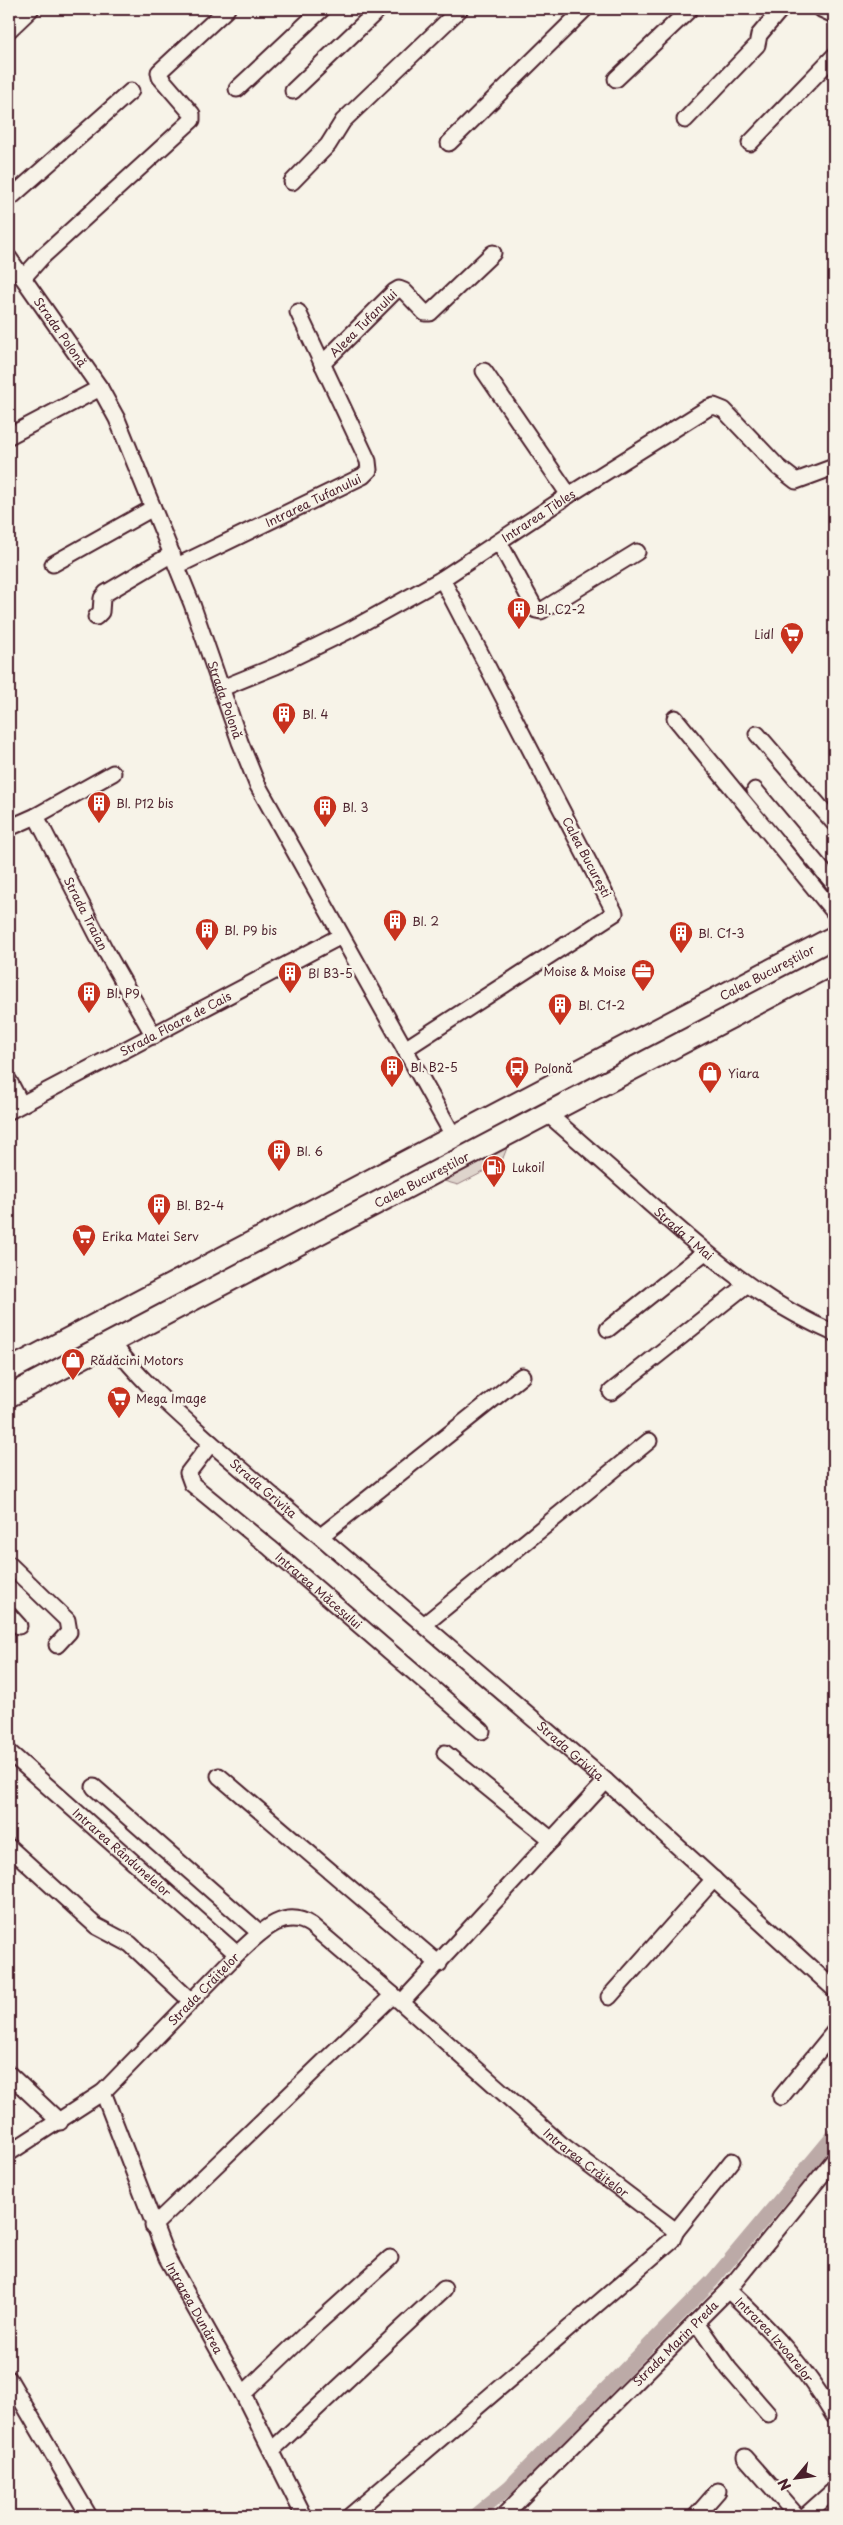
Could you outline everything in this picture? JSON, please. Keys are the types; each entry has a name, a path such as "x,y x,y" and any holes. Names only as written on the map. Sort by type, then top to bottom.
{"highway":[{"name":"Calea Bucureștilor","path":"9,1370 834,937"},
{"name":"Calea Bucureștilor","path":"9,1396 834,963"}],"street":[{"path":"9,30 31,9"},
{"path":"23,278 192,120 192,114 160,77 159,72 227,9"},
{"path":"237,89 322,9"},
{"path":"293,91 379,9"},
{"path":"292,182 328,145 344,121 460,9"},
{"path":"449,143 586,9"},
{"path":"616,79 690,9"},
{"path":"685,120 757,45 759,35 781,9"},
{"path":"822,9 834,15"},
{"path":"750,143 834,56"},
{"path":"9,199 131,91"},
{"name":"Aleea Tufanului","path":"322,364 394,292 400,289 404,291 425,313 430,313 493,253"},
{"name":"Strada Polonă","path":"9,258 100,388 122,432 175,560 240,742 257,784 454,1137"},
{"path":"298,312 322,364"},
{"name":"Intrarea Tufanului","path":"175,560 363,476 369,470 368,461 322,364"},
{"path":"484,371 570,495"},
{"path":"9,436 100,388"},
{"name":"Intrarea Țibleș","path":"222,688 276,666 348,631 442,579 570,495 714,406 724,410 791,479 804,480 834,467"},
{"path":"53,564 153,508"},
{"path":"500,542 536,610 541,611 637,552"},
{"path":"96,617 101,612 102,598 106,593 175,560"},
{"name":"Calea București","path":"405,1050 615,912 442,579"},
{"path":"676,718 834,912"},
{"path":"757,734 834,823"},
{"path":"9,828 36,816 113,773"},
{"path":"755,790 834,884"},
{"name":"Strada Traian","path":"36,816 104,948 154,1036"},
{"name":"Strada Floare de Cais","path":"15,1107 154,1036 341,936"},
{"path":"9,1081 15,1107"},
{"name":"Strada 1 Mai","path":"548,1114 705,1252 746,1285 808,1322 834,1333"},
{"path":"608,1329 705,1252"},
{"path":"611,1392 746,1285"},
{"name":"Strada Grivița","path":"112,1342 128,1365 149,1387 606,1781 833,1986"},
{"path":"321,1536 522,1376"},
{"path":"425,1624 649,1441"},
{"name":"Intrarea Măceșului","path":"212,1443 188,1473 192,1484 270,1548 482,1731"},
{"path":"9,1564 67,1620 70,1632 57,1645"},
{"name":"Intrarea Rândunelelor","path":"9,1752 237,1954"},
{"path":"445,1753 552,1840"},
{"path":"219,1776 439,1964"},
{"path":"153,2226 398,1998 439,1964 606,1781"},
{"path":"94,1787 260,1932"},
{"path":"9,1847 96,1926 130,1944 191,2001"},
{"path":"609,1997 714,1879"},
{"name":"Strada Crăițelor","path":"12,2147 60,2122 103,2092 260,1932 286,1918 298,1918 304,1921 398,1998"},
{"name":"Intrarea Crăițelor","path":"398,1998 561,2144 620,2191 676,2231"},
{"path":"781,2097 834,2032"},
{"path":"9,2074 60,2122"},
{"name":"Intrarea Dunărea","path":"103,2092 153,2226 167,2258 243,2394 304,2516"},
{"name":"Strada Marin Preda","path":"503,2516 728,2290 834,2160"},
{"path":"350,2516 672,2240 676,2231 732,2161"},
{"path":"243,2394 390,2258"},
{"path":"272,2450 444,2290"},
{"name":"Intrarea Izvoarelor","path":"728,2290 766,2325 795,2357 834,2416"},
{"path":"696,2322 729,2369 768,2414"},
{"path":"9,2379 89,2516"},
{"path":"745,2457 797,2516"},
{"path":"805,2516 834,2490"},
{"path":"696,2516 718,2491"}],"shaded area":[{"path":"507,1148 501,1163 458,1185 444,1181"}],"waterway":[{"path":"474,2516 509,2487 712,2281 834,2135"}],"place":[{"name":"Bl. C2-2","path":"519,630"},
{"name":"Lidl","path":"792,655"},
{"name":"Bl. 4","path":"284,735"},
{"name":"Bl. P12 bis","path":"99,824"},
{"name":"Bl. 3","path":"325,828"},
{"name":"Bl. 2","path":"395,942"},
{"name":"Bl. P9 bis","path":"207,951"},
{"name":"Bl. C1-3","path":"681,954"},
{"name":"Moise & Moise","path":"643,992"},
{"name":"Bl B3-5","path":"290,994"},
{"name":"Bl. P9","path":"89,1014"},
{"name":"Bl. C1-2","path":"560,1026"},
{"name":"Bl. B2-5","path":"392,1088"},
{"name":"Polonă","path":"517,1089"},
{"name":"Yiara","path":"710,1094"},
{"name":"Bl. 6","path":"279,1172"},
{"name":"Lukoil","path":"494,1188"},
{"name":"Bl. B2-4","path":"159,1226"},
{"name":"Erika Matei Serv","path":"84,1257"},
{"name":"Rădăcini Motors","path":"73,1381"},
{"name":"Mega Image","path":"119,1419"}]}
